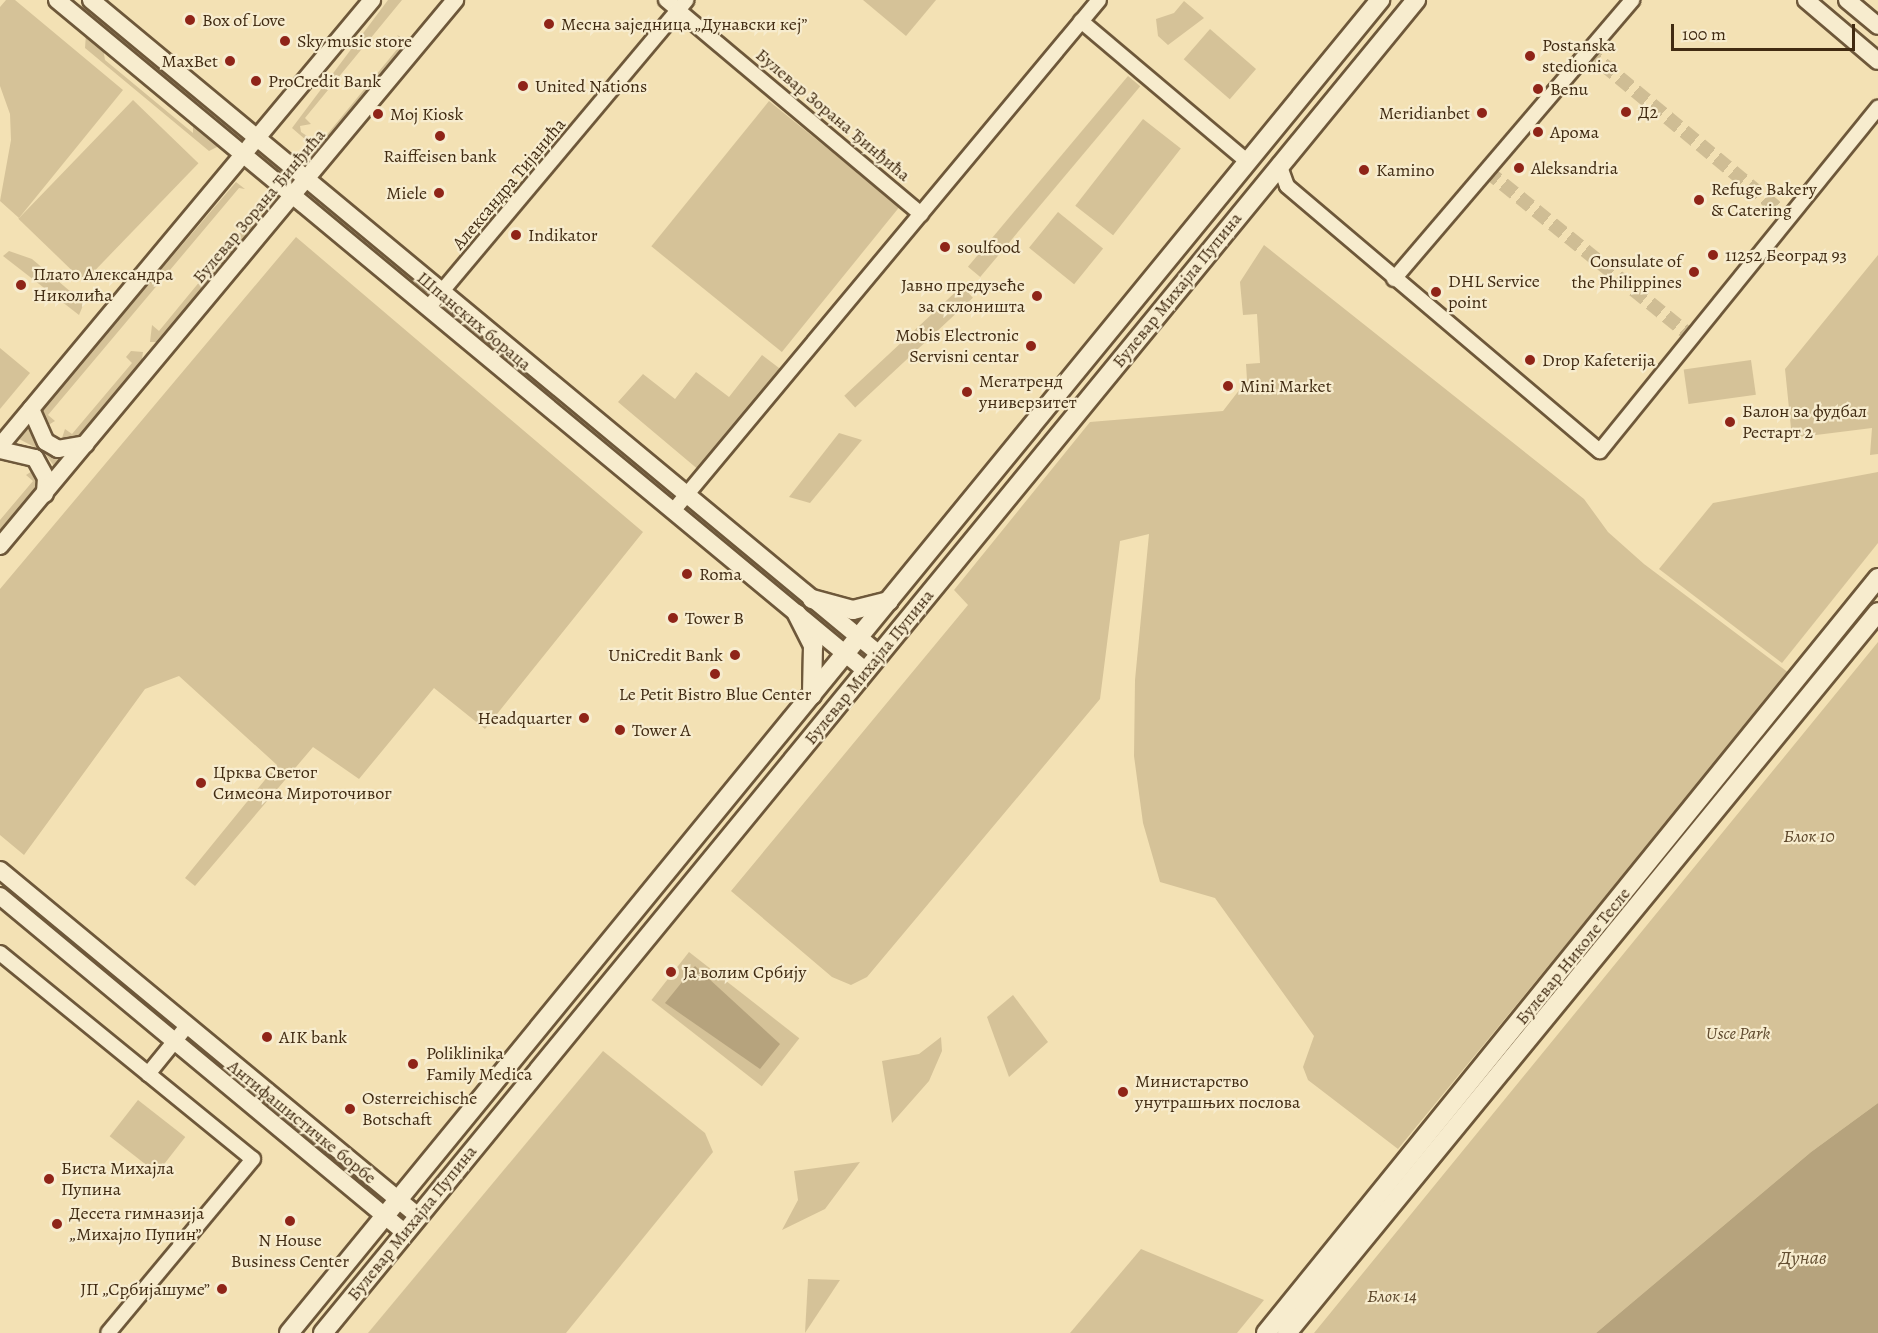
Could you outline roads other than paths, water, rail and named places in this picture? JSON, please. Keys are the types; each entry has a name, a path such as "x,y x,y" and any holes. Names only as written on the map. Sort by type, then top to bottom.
{"main road":[{"name":"Булевар Михајла Пупина","path":"290,1333 1380,0"},
{"name":"Булевар Михајла Пупина","path":"323,1333 866,671 1262,183 1416,0"},
{"name":"Булевар Николе Тесле","path":"1266,1333 1878,578"},
{"path":"812,599 853,609 890,600"},
{"name":"Булевар Николе Тесле","path":"1287,1333 1878,612"},
{"path":"797,614 813,646 812,696"},
{"path":"617,934 637,950"}],"street":[{"name":"Шпанских бораца","path":"57,0 866,671"},
{"name":"Шпанских бораца","path":"91,0 306,181 879,654"},
{"path":"45,494 46,478 35,458 0,448 372,0"},
{"name":"Булевар Зорана Ђинђића","path":"0,546 455,0"},
{"name":"Булевар Зорана Ђинђића","path":"666,0 682,5 921,214"},
{"path":"673,512 1098,0"},
{"path":"1394,279 1632,0"},
{"path":"1806,0 1878,61"},
{"path":"1847,0 1878,26"},
{"name":"Александра Тијанића","path":"428,308 682,5"},
{"path":"1081,21 1248,162"},
{"path":"1279,164 1287,186 1394,279 1600,451 1878,108"},
{"path":"1262,183 1287,186"},
{"path":"31,409 46,442 58,449 86,444"},
{"name":"Антифашистичке борбе","path":"3,879 187,1026 418,1216"},
{"name":"Антифашистичке борбе","path":"0,896 404,1232"},
{"path":"0,953 253,1159 108,1333"},
{"path":"148,1074 187,1026"}],"water":[{"path":"695,966 780,1044 760,1069 665,1003"},
{"name":"Дунав","path":"1878,1103 1878,1333 1596,1333 1811,1152"}],"tunnel":[{"path":"1587,51 1789,218"},
{"path":"1487,171 1692,337"}],"place":[{"name":"Box of Love","path":"190,20"},
{"name":"Месна заједница „Дунавски кеј”","path":"549,24"},
{"name":"Sky music store","path":"285,41"},
{"name":"Postanska stedionica","path":"1530,56"},
{"name":"MaxBet","path":"230,61"},
{"name":"ProCredit Bank","path":"256,81"},
{"name":"United Nations","path":"523,86"},
{"name":"Benu","path":"1538,89"},
{"name":"Д2","path":"1626,112"},
{"name":"Meridianbet","path":"1482,113"},
{"name":"Moj Kiosk","path":"378,114"},
{"name":"Арома","path":"1538,132"},
{"name":"Raiffeisen bank","path":"440,136"},
{"name":"Aleksandria","path":"1519,168"},
{"name":"Kamino","path":"1364,170"},
{"name":"Miele","path":"439,193"},
{"name":"Refuge Bakery & Catering","path":"1699,200"},
{"name":"Indikator","path":"516,235"},
{"name":"soulfood","path":"945,247"},
{"name":"11252 Београд 93","path":"1713,255"},
{"name":"Consulate of the Philippines","path":"1694,272"},
{"name":"Плато Александра Николића","path":"21,285"},
{"name":"DHL Service point","path":"1436,292"},
{"name":"Јавно предузеће за склоништа","path":"1037,296"},
{"name":"Mobis Electronic Servisni centar","path":"1031,346"},
{"name":"Drop Kafeterija","path":"1530,360"},
{"name":"Mini Market","path":"1228,386"},
{"name":"Мегатренд универзитет","path":"967,392"},
{"name":"Балон за фудбал Рестарт 2","path":"1730,422"},
{"name":"Roma","path":"687,574"},
{"name":"Tower B","path":"673,618"},
{"name":"UniCredit Bank","path":"735,655"},
{"name":"Le Petit Bistro Blue Center","path":"715,674"},
{"name":"Headquarter","path":"584,718"},
{"name":"Tower A","path":"620,730"},
{"name":"Црква Светог Симеона Мироточивог","path":"201,783"},
{"name":"Ја волим Србију","path":"671,972"},
{"name":"AIK bank","path":"267,1037"},
{"name":"Poliklinika Family Medica","path":"413,1064"},
{"name":"Министарство унутрашњих послова","path":"1123,1092"},
{"name":"Osterreichische Botschaft","path":"350,1109"},
{"name":"Биста Михајла Пупина","path":"49,1179"},
{"name":"N House Business Center","path":"290,1221"},
{"name":"Десета гимназија „Михајло Пупин”","path":"57,1224"},
{"name":"ЈП „Србијашуме”","path":"222,1289"}],"park label":[{"name":"Блок 10","path":"1809,836"},
{"name":"Usce Park","path":"1738,1033"},
{"name":"Блок 14","path":"1392,1296"}]}
